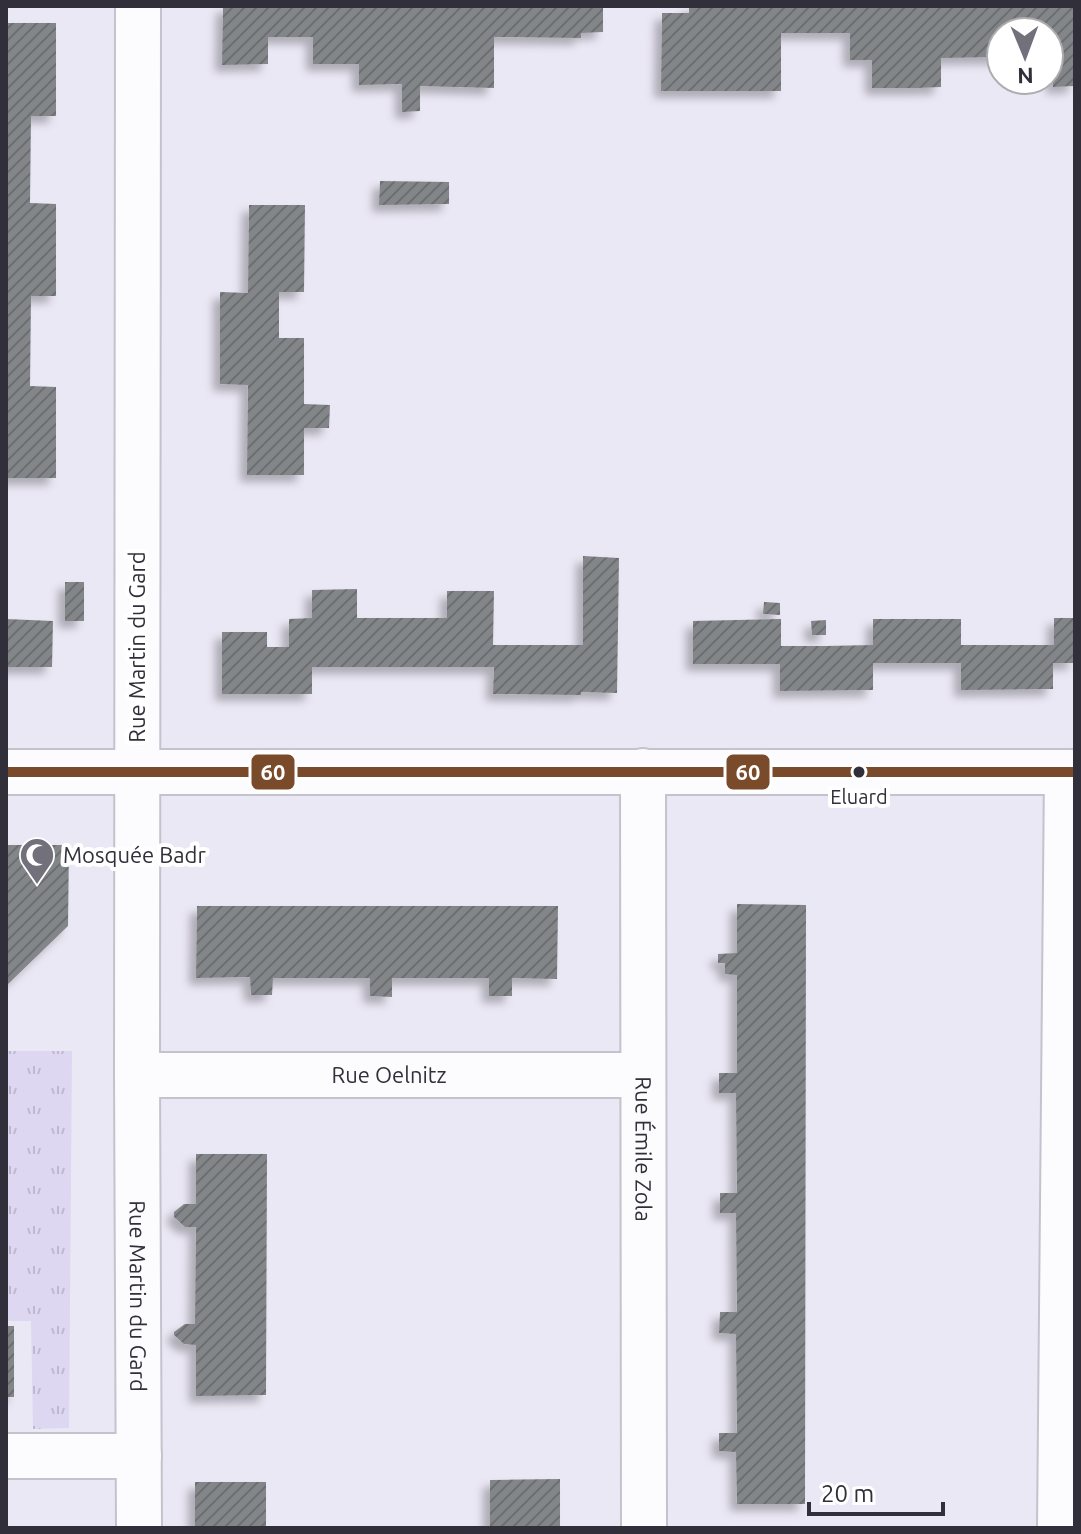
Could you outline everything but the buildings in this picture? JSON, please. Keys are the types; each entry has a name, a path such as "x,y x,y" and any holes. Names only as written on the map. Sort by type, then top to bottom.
{"street":[{"name":"Rue Martin du Gard","path":"138,6 136,772 139,1528"},
{"name":"Rue Émile Zola","path":"643,771 644,1528"},
{"path":"6,772 1071,772 1060,1528"},
{"name":"Rue Oelnitz","path":"137,1075 642,1075"},
{"path":"6,1456 139,1456"}],"green space":[{"path":"6,1051 72,1051 69,1428 33,1429 31,1321 6,1321"}],"transit line":[{"name":"60","path":"6,772 1075,772"}],"place":[{"name":"Eluard","path":"859,772"},
{"name":"Mosquée Badr","path":"37,886"}]}
